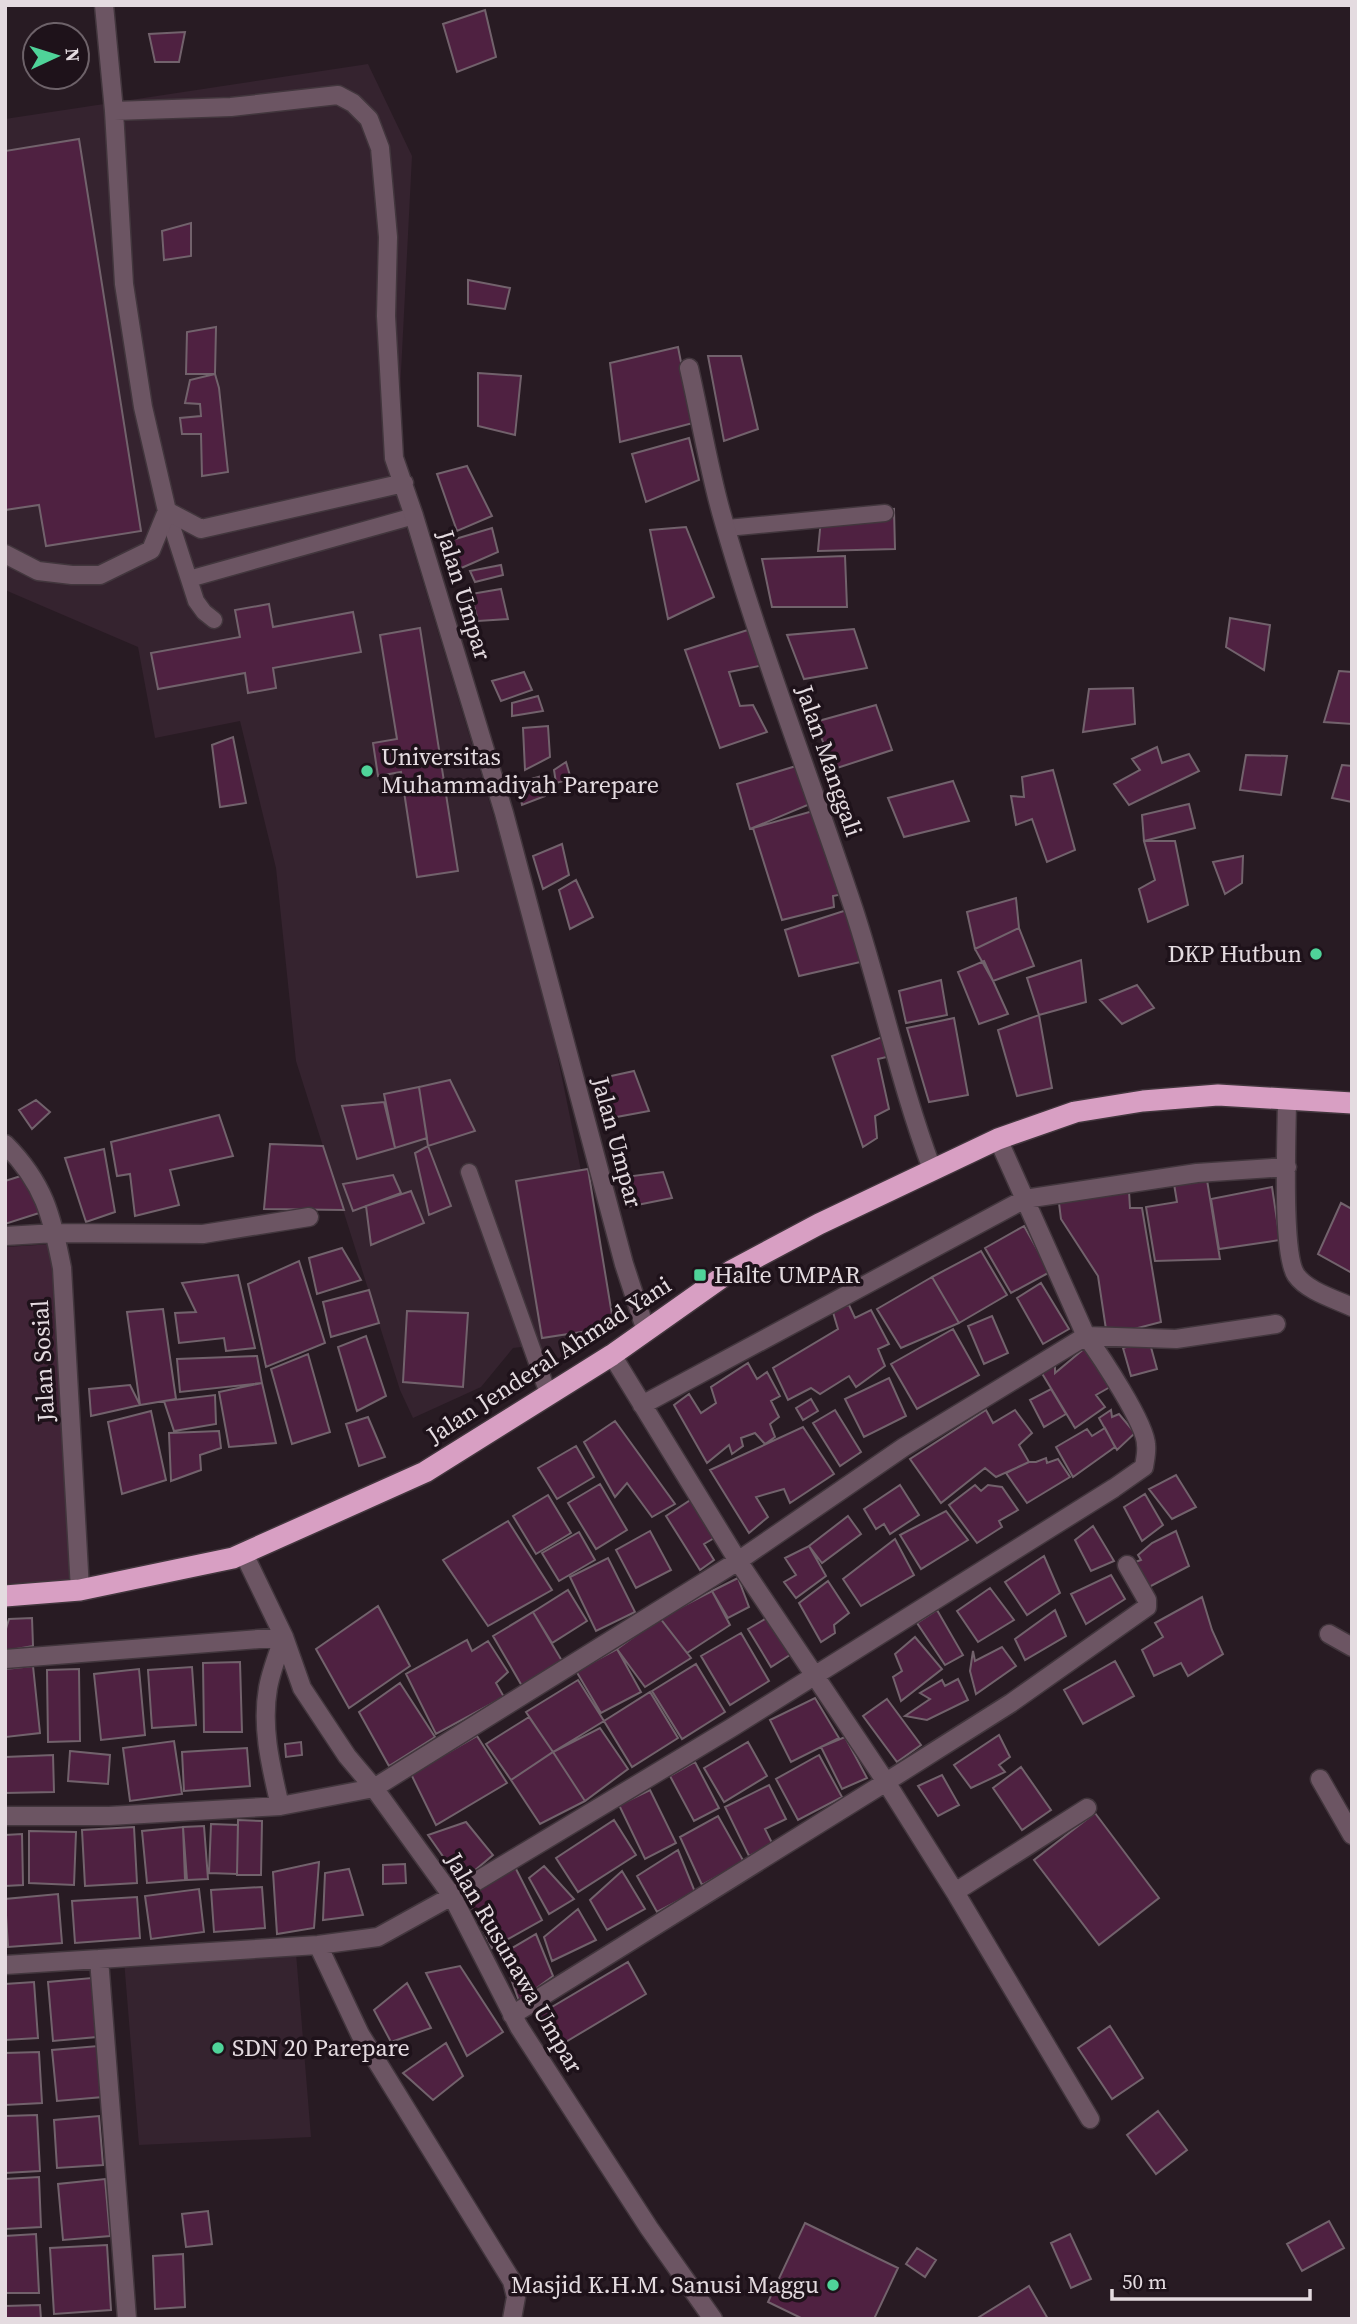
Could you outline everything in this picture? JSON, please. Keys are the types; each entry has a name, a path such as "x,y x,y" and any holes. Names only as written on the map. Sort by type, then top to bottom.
{"highway":[{"name":"Jalan Jenderal Ahmad Yani","path":"5,1596 80,1590 233,1559 425,1472 612,1356 731,1271 819,1224 998,1139 1075,1111 1143,1101 1218,1095 1352,1103"}],"street":[{"path":"5,554 38,571 100,575 151,550 167,511 143,407 124,284 114,111 104,5"},
{"name":"Jalan Umpar","path":"114,111 231,107 338,95 353,103 369,118 380,148 388,237 386,316 394,458 404,483 504,813 621,1251 646,1331"},
{"name":"Jalan Manggali","path":"689,368 727,528 769,664 867,952 912,1116 932,1169"},
{"path":"167,511 201,529 404,483"},
{"path":"1287,1098 1288,1247 1295,1273 1304,1283 1352,1307"},
{"path":"5,1965 318,1945 378,1937 452,1896 815,1676 1114,1489 1144,1467 1147,1443 1136,1418 1086,1336 998,1139"},
{"name":"Jalan Sosial","path":"5,1144 24,1163 43,1195 62,1268 80,1590"},
{"path":"642,1405 1024,1199 1197,1173 1287,1167"},
{"path":"5,1236 55,1233 203,1234 309,1217"},
{"path":"5,1816 109,1816 280,1806 373,1788 738,1560 904,1447 1086,1336 1176,1339 1276,1324"},
{"path":"612,1356 738,1560 886,1782 955,1892 1090,2119"},
{"name":"Jalan Rusunawa Umpar","path":"244,1554 285,1637 302,1688 347,1756 452,1896 512,2015 649,2228 713,2319"},
{"path":"512,2015 1011,1703 1147,1607 1147,1600 1127,1565"},
{"path":"1329,1634 1352,1647"},
{"path":"5,1659 285,1637 268,1689 265,1729 280,1806"},
{"path":"1320,1779 1352,1835"},
{"path":"955,1892 1087,1808"},
{"path":"318,1945 360,2034 512,2281 516,2297 512,2319"},
{"path":"99,1959 127,2319"}],"lane":[{"path":"167,511 196,601 214,620"},
{"path":"727,528 885,513"},
{"path":"189,579 414,516"},
{"path":"469,1172 549,1395"}],"shaded area":[{"name":"Universitas Muhammadiyah Parepare","path":"368,64 412,156 395,490 526,923 555,1044 592,1224 595,1320 600,1337 551,1362 538,1345 513,1348 481,1387 413,1418 400,1390 296,1061 276,868 240,721 155,738 138,647 5,590 5,119"},
{"path":"53,1244 72,1580 5,1584 5,1247"},
{"name":"SDN 20 Parepare","path":"296,1953 311,2137 139,2145 124,1960"}],"building":[{"path":"485,10 496,57 457,72 443,24"},
{"path":"185,32 179,62 155,62 149,34"},
{"path":"79,139 141,531 46,546 39,505 5,510 5,151"},
{"path":"191,223 191,256 164,260 162,231"},
{"path":"468,280 510,288 505,309 468,304"},
{"path":"216,327 215,374 186,374 187,332"},
{"path":"678,347 693,423 620,442 610,363"},
{"path":"708,356 741,356 758,429 724,441"},
{"path":"478,373 521,376 515,435 478,426"},
{"path":"215,374 219,388 228,472 202,476 201,434 182,434 180,418 201,416 200,404 185,403 190,380"},
{"path":"689,438 699,480 646,502 632,454"},
{"path":"467,466 492,516 457,531 437,474"},
{"path":"894,509 895,549 818,551 821,519"},
{"path":"686,527 714,597 668,619 650,530"},
{"path":"492,528 498,552 459,569 452,540"},
{"path":"845,556 847,607 772,607 762,559"},
{"path":"501,565 503,575 475,582 470,571"},
{"path":"501,589 508,619 478,621 471,594"},
{"path":"269,604 273,627 353,612 361,652 273,668 276,688 248,693 245,673 158,689 151,653 240,637 235,610"},
{"path":"1230,618 1270,625 1264,670 1226,647"},
{"path":"757,627 769,664 729,672 740,706 753,705 767,732 720,748 685,650"},
{"path":"420,628 458,871 417,877 401,772 378,776 373,743 397,739 380,635"},
{"path":"854,629 867,668 804,679 787,635"},
{"path":"1339,671 1352,672 1352,724 1324,722"},
{"path":"524,672 532,690 501,701 492,681"},
{"path":"1133,688 1135,724 1083,732 1089,689"},
{"path":"538,696 543,711 512,716 512,703"},
{"path":"876,705 892,750 834,769 815,722"},
{"path":"548,726 550,757 525,770 523,728"},
{"path":"233,737 246,803 220,807 212,745"},
{"path":"1157,747 1162,763 1189,754 1199,771 1129,805 1114,784 1140,770 1132,759"},
{"path":"1246,755 1287,756 1281,795 1240,790"},
{"path":"566,762 571,779 556,783 554,770"},
{"path":"1342,765 1352,766 1352,802 1332,798"},
{"path":"796,766 810,804 750,829 737,784"},
{"path":"1053,770 1075,850 1047,862 1032,819 1016,825 1011,796 1024,797 1022,777"},
{"path":"545,775 545,796 522,805 517,783"},
{"path":"953,781 969,821 904,837 888,798"},
{"path":"1189,804 1195,828 1144,841 1142,815"},
{"path":"820,809 848,893 833,896 834,907 782,920 753,828"},
{"path":"1144,841 1175,841 1188,905 1148,922 1139,889 1155,880"},
{"path":"562,844 569,875 543,889 533,856"},
{"path":"1243,856 1242,883 1225,894 1213,862"},
{"path":"576,880 593,917 570,929 559,890"},
{"path":"1016,898 1019,928 975,949 967,912"},
{"path":"853,908 869,960 799,976 785,930"},
{"path":"1019,928 1034,966 993,981 975,949"},
{"path":"1081,960 1086,1002 1039,1015 1027,978"},
{"path":"984,961 1008,1014 979,1024 958,972"},
{"path":"941,980 947,1015 906,1023 899,991"},
{"path":"1137,985 1154,1008 1122,1024 1100,1000"},
{"path":"1039,1015 1052,1088 1017,1096 998,1030"},
{"path":"954,1018 968,1095 929,1102 907,1028"},
{"path":"890,1034 895,1055 878,1059 889,1109 875,1116 877,1138 863,1147 832,1056"},
{"path":"634,1071 649,1111 611,1118 602,1078"},
{"path":"450,1080 475,1131 428,1146 419,1087"},
{"path":"419,1087 427,1138 395,1148 384,1094"},
{"path":"36,1100 50,1112 32,1129 19,1110"},
{"path":"384,1102 395,1148 357,1159 342,1106"},
{"path":"219,1115 233,1156 170,1170 179,1205 135,1216 130,1174 117,1176 111,1142"},
{"path":"270,1144 323,1146 344,1210 264,1209"},
{"path":"428,1146 451,1206 429,1215 415,1153"},
{"path":"104,1149 115,1212 86,1222 65,1158"},
{"path":"588,1169 614,1327 542,1338 516,1181"},
{"path":"663,1172 672,1198 627,1207 625,1177"},
{"path":"27,1174 39,1213 5,1224 5,1181"},
{"path":"393,1175 401,1193 353,1211 343,1184"},
{"path":"1207,1180 1220,1259 1155,1261 1146,1207 1177,1202 1174,1184"},
{"path":"1272,1187 1280,1240 1219,1249 1211,1199"},
{"path":"411,1191 424,1223 371,1245 366,1206"},
{"path":"1129,1191 1130,1208 1142,1208 1161,1322 1107,1336 1098,1276 1061,1219 1059,1203"},
{"path":"1341,1203 1352,1209 1352,1273 1318,1254"},
{"path":"1024,1226 1050,1272 1011,1293 985,1248"},
{"path":"342,1248 361,1280 317,1294 309,1258"},
{"path":"981,1251 1007,1295 959,1323 932,1277"},
{"path":"299,1261 325,1343 266,1367 248,1284"},
{"path":"238,1275 255,1348 226,1351 224,1338 179,1343 175,1313 196,1312 182,1283"},
{"path":"932,1277 959,1323 901,1348 877,1309"},
{"path":"1041,1283 1069,1329 1043,1344 1017,1298"},
{"path":"369,1290 379,1323 331,1337 323,1302"},
{"path":"849,1305 855,1318 871,1310 889,1344 878,1349 885,1366 856,1387 849,1376 820,1394 811,1388 788,1400 773,1368 838,1329 832,1309"},
{"path":"163,1309 176,1399 140,1405 127,1312"},
{"path":"407,1311 468,1313 463,1387 403,1382"},
{"path":"992,1316 1008,1353 984,1364 968,1326"},
{"path":"953,1329 979,1375 917,1409 891,1364"},
{"path":"366,1336 386,1396 357,1411 338,1347"},
{"path":"1149,1340 1157,1369 1131,1376 1123,1348"},
{"path":"1085,1348 1110,1387 1096,1395 1105,1407 1075,1428 1040,1370 1055,1366 1055,1373"},
{"path":"308,1354 330,1432 292,1444 271,1369"},
{"path":"257,1356 262,1383 180,1392 177,1359"},
{"path":"748,1363 757,1379 767,1372 780,1396 771,1401 779,1417 770,1424 775,1437 765,1444 755,1433 741,1438 743,1446 732,1454 729,1445 707,1463 674,1405 689,1394 701,1413 716,1403 711,1387"},
{"path":"889,1378 906,1416 864,1437 845,1399"},
{"path":"262,1383 276,1443 229,1447 219,1392"},
{"path":"130,1385 140,1405 91,1416 89,1389"},
{"path":"1051,1389 1066,1414 1044,1427 1030,1400"},
{"path":"215,1395 216,1424 174,1431 164,1401"},
{"path":"811,1399 818,1411 803,1420 796,1408"},
{"path":"835,1410 861,1452 840,1466 813,1423"},
{"path":"986,1410 993,1423 1015,1410 1032,1433 1019,1445 1029,1462 996,1477 985,1468 941,1503 910,1459"},
{"path":"1111,1410 1112,1417 1119,1414 1135,1433 1117,1450 1099,1418"},
{"path":"151,1411 166,1480 122,1494 108,1422"},
{"path":"368,1417 385,1457 359,1466 346,1424"},
{"path":"615,1421 675,1504 652,1517 627,1483 615,1497 584,1442"},
{"path":"803,1427 834,1474 790,1503 784,1489 756,1497 768,1517 749,1533 710,1470"},
{"path":"1105,1428 1115,1447 1073,1477 1056,1447 1087,1429 1092,1436"},
{"path":"219,1431 221,1448 200,1455 201,1470 171,1481 169,1433"},
{"path":"576,1446 594,1477 557,1499 538,1468"},
{"path":"1046,1458 1047,1463 1058,1459 1070,1477 1027,1503 1006,1473 1029,1462"},
{"path":"1176,1475 1196,1507 1172,1519 1149,1489"},
{"path":"600,1484 627,1530 596,1549 568,1503"},
{"path":"900,1485 919,1515 890,1534 884,1524 876,1529 864,1509"},
{"path":"975,1485 981,1491 988,1485 1002,1487 1018,1510 999,1521 1002,1527 977,1543 949,1505"},
{"path":"1145,1494 1163,1525 1142,1541 1124,1507"},
{"path":"548,1495 571,1533 536,1554 513,1516"},
{"path":"692,1499 716,1537 704,1544 714,1560 700,1570 666,1516"},
{"path":"946,1511 968,1540 921,1569 900,1535"},
{"path":"848,1516 861,1534 822,1563 809,1546"},
{"path":"508,1521 552,1590 488,1626 443,1560"},
{"path":"1093,1526 1114,1561 1091,1571 1075,1540"},
{"path":"650,1531 671,1570 636,1588 616,1550"},
{"path":"1176,1531 1189,1566 1149,1587 1127,1565 1141,1560 1138,1555 1152,1543"},
{"path":"579,1532 595,1560 559,1581 542,1553"},
{"path":"895,1539 914,1575 861,1606 843,1579"},
{"path":"809,1546 826,1576 796,1598 784,1582 796,1575 785,1558"},
{"path":"1044,1556 1060,1593 1027,1615 1005,1582"},
{"path":"608,1558 635,1612 596,1631 570,1577"},
{"path":"1111,1575 1125,1599 1086,1624 1071,1594"},
{"path":"738,1578 749,1607 728,1618 712,1591"},
{"path":"828,1581 849,1613 834,1625 835,1633 821,1642 799,1603"},
{"path":"990,1588 1014,1620 978,1642 957,1611"},
{"path":"568,1590 587,1621 552,1643 533,1612"},
{"path":"712,1591 730,1625 687,1653 660,1618"},
{"path":"1202,1597 1223,1654 1188,1676 1181,1663 1154,1676 1142,1650 1163,1637 1155,1623"},
{"path":"378,1606 410,1666 349,1708 316,1649"},
{"path":"937,1610 963,1655 945,1665 917,1623"},
{"path":"1055,1610 1066,1636 1025,1660 1015,1639"},
{"path":"533,1612 562,1661 522,1686 493,1636"},
{"path":"770,1616 793,1653 771,1667 748,1629"},
{"path":"32,1618 33,1646 5,1651 5,1632 9,1619"},
{"path":"660,1618 691,1658 645,1687 617,1649"},
{"path":"741,1633 769,1681 730,1705 701,1656"},
{"path":"915,1637 942,1669 901,1701 893,1677 902,1671 895,1654"},
{"path":"467,1640 472,1651 488,1641 508,1672 496,1683 504,1697 436,1734 406,1674"},
{"path":"1002,1647 1016,1666 976,1694 970,1671 973,1651 975,1661"},
{"path":"617,1649 641,1692 601,1713 576,1671"},
{"path":"1115,1661 1134,1696 1083,1724 1064,1690"},
{"path":"240,1662 242,1732 204,1732 203,1663"},
{"path":"696,1664 725,1712 682,1739 652,1691"},
{"path":"33,1666 40,1733 6,1737 5,1669"},
{"path":"192,1667 196,1725 152,1728 148,1670"},
{"path":"79,1669 80,1741 48,1742 47,1670"},
{"path":"139,1669 145,1735 101,1740 94,1674"},
{"path":"958,1679 968,1700 927,1720 905,1716 930,1699 920,1693 942,1680 945,1686"},
{"path":"578,1680 604,1721 553,1752 526,1712"},
{"path":"400,1683 435,1737 389,1766 359,1712"},
{"path":"650,1692 678,1738 632,1767 604,1721"},
{"path":"815,1698 839,1738 791,1762 770,1720"},
{"path":"887,1699 921,1745 897,1762 863,1716"},
{"path":"529,1717 553,1752 511,1780 486,1744"},
{"path":"600,1728 628,1769 585,1801 553,1752"},
{"path":"999,1735 1010,1757 999,1765 1005,1772 971,1788 954,1765"},
{"path":"477,1736 507,1783 436,1825 411,1774"},
{"path":"845,1737 867,1778 842,1789 821,1747"},
{"path":"174,1741 182,1794 130,1801 123,1748"},
{"path":"301,1742 302,1755 286,1757 285,1744"},
{"path":"748,1742 767,1776 724,1802 704,1768"},
{"path":"247,1748 250,1786 184,1791 182,1752"},
{"path":"70,1751 110,1755 108,1784 68,1781"},
{"path":"553,1752 585,1801 540,1824 511,1780"},
{"path":"53,1755 54,1792 5,1793 5,1757"},
{"path":"819,1755 842,1797 798,1820 776,1779"},
{"path":"695,1762 719,1808 694,1821 670,1776"},
{"path":"1021,1767 1051,1810 1022,1830 993,1788"},
{"path":"942,1775 959,1805 938,1816 918,1786"},
{"path":"769,1785 786,1819 765,1829 773,1845 749,1856 725,1807"},
{"path":"650,1790 676,1843 645,1859 619,1805"},
{"path":"1095,1813 1159,1898 1099,1945 1034,1860"},
{"path":"718,1816 744,1862 702,1885 680,1837"},
{"path":"238,1820 262,1821 261,1875 237,1875"},
{"path":"614,1820 636,1855 578,1892 556,1858"},
{"path":"466,1822 493,1855 461,1882 428,1835"},
{"path":"211,1824 238,1825 237,1874 209,1873"},
{"path":"204,1826 208,1879 187,1880 183,1827"},
{"path":"134,1827 137,1883 85,1886 82,1830"},
{"path":"183,1827 185,1880 147,1883 142,1831"},
{"path":"29,1831 76,1832 74,1885 29,1883"},
{"path":"22,1834 23,1885 5,1886 5,1835"},
{"path":"678,1850 695,1892 657,1912 637,1876"},
{"path":"319,1862 314,1928 277,1934 273,1872"},
{"path":"405,1864 406,1883 383,1884 383,1865"},
{"path":"514,1865 542,1920 492,1948 467,1898"},
{"path":"544,1866 574,1899 549,1914 529,1878"},
{"path":"349,1869 363,1915 323,1920 325,1873"},
{"path":"622,1871 645,1909 607,1930 590,1900"},
{"path":"262,1887 265,1928 214,1932 211,1890"},
{"path":"199,1889 204,1932 151,1939 145,1896"},
{"path":"58,1894 62,1943 8,1947 5,1899"},
{"path":"137,1897 140,1938 75,1943 72,1901"},
{"path":"578,1909 596,1940 552,1961 544,1937"},
{"path":"536,1934 553,1976 519,2001 502,1954"},
{"path":"628,1962 646,1994 559,2046 540,2014"},
{"path":"460,1966 503,2032 467,2056 426,1973"},
{"path":"92,1978 97,2037 53,2041 48,1982"},
{"path":"34,1982 38,2038 5,2040 5,1984"},
{"path":"407,1983 431,2028 391,2042 374,2010"},
{"path":"1110,2026 1143,2078 1112,2099 1078,2048"},
{"path":"446,2043 463,2076 433,2100 403,2073"},
{"path":"98,2046 103,2097 57,2101 52,2050"},
{"path":"39,2052 42,2103 5,2105 5,2053"},
{"path":"1158,2111 1187,2150 1156,2174 1127,2135"},
{"path":"37,2115 40,2171 5,2173 5,2116"},
{"path":"99,2116 103,2165 57,2168 54,2120"},
{"path":"39,2177 41,2227 5,2229 5,2179"},
{"path":"105,2179 110,2236 63,2240 58,2184"},
{"path":"208,2211 212,2244 186,2247 182,2214"},
{"path":"1329,2221 1344,2248 1302,2271 1287,2244"},
{"name":"Masjid K.H.M. Sanusi Maggu","path":"805,2223 898,2268 874,2319 803,2319 768,2302"},
{"path":"36,2234 39,2293 5,2293 5,2236"},
{"path":"1070,2234 1091,2279 1071,2288 1051,2243"},
{"path":"107,2245 111,2310 54,2314 50,2248"},
{"path":"917,2248 936,2260 925,2277 906,2264"},
{"path":"183,2254 185,2307 155,2309 153,2256"},
{"path":"1029,2286 1048,2319 976,2319"},
{"path":"40,2305 41,2319 5,2319 5,2306"}],"place":[{"name":"Universitas Muhammadiyah Parepare","path":"367,771"},
{"name":"DKP Hutbun","path":"1316,954"},
{"name":"Halte UMPAR","path":"700,1275"},
{"name":"SDN 20 Parepare","path":"218,2048"},
{"name":"Masjid K.H.M. Sanusi Maggu","path":"833,2285"}]}
